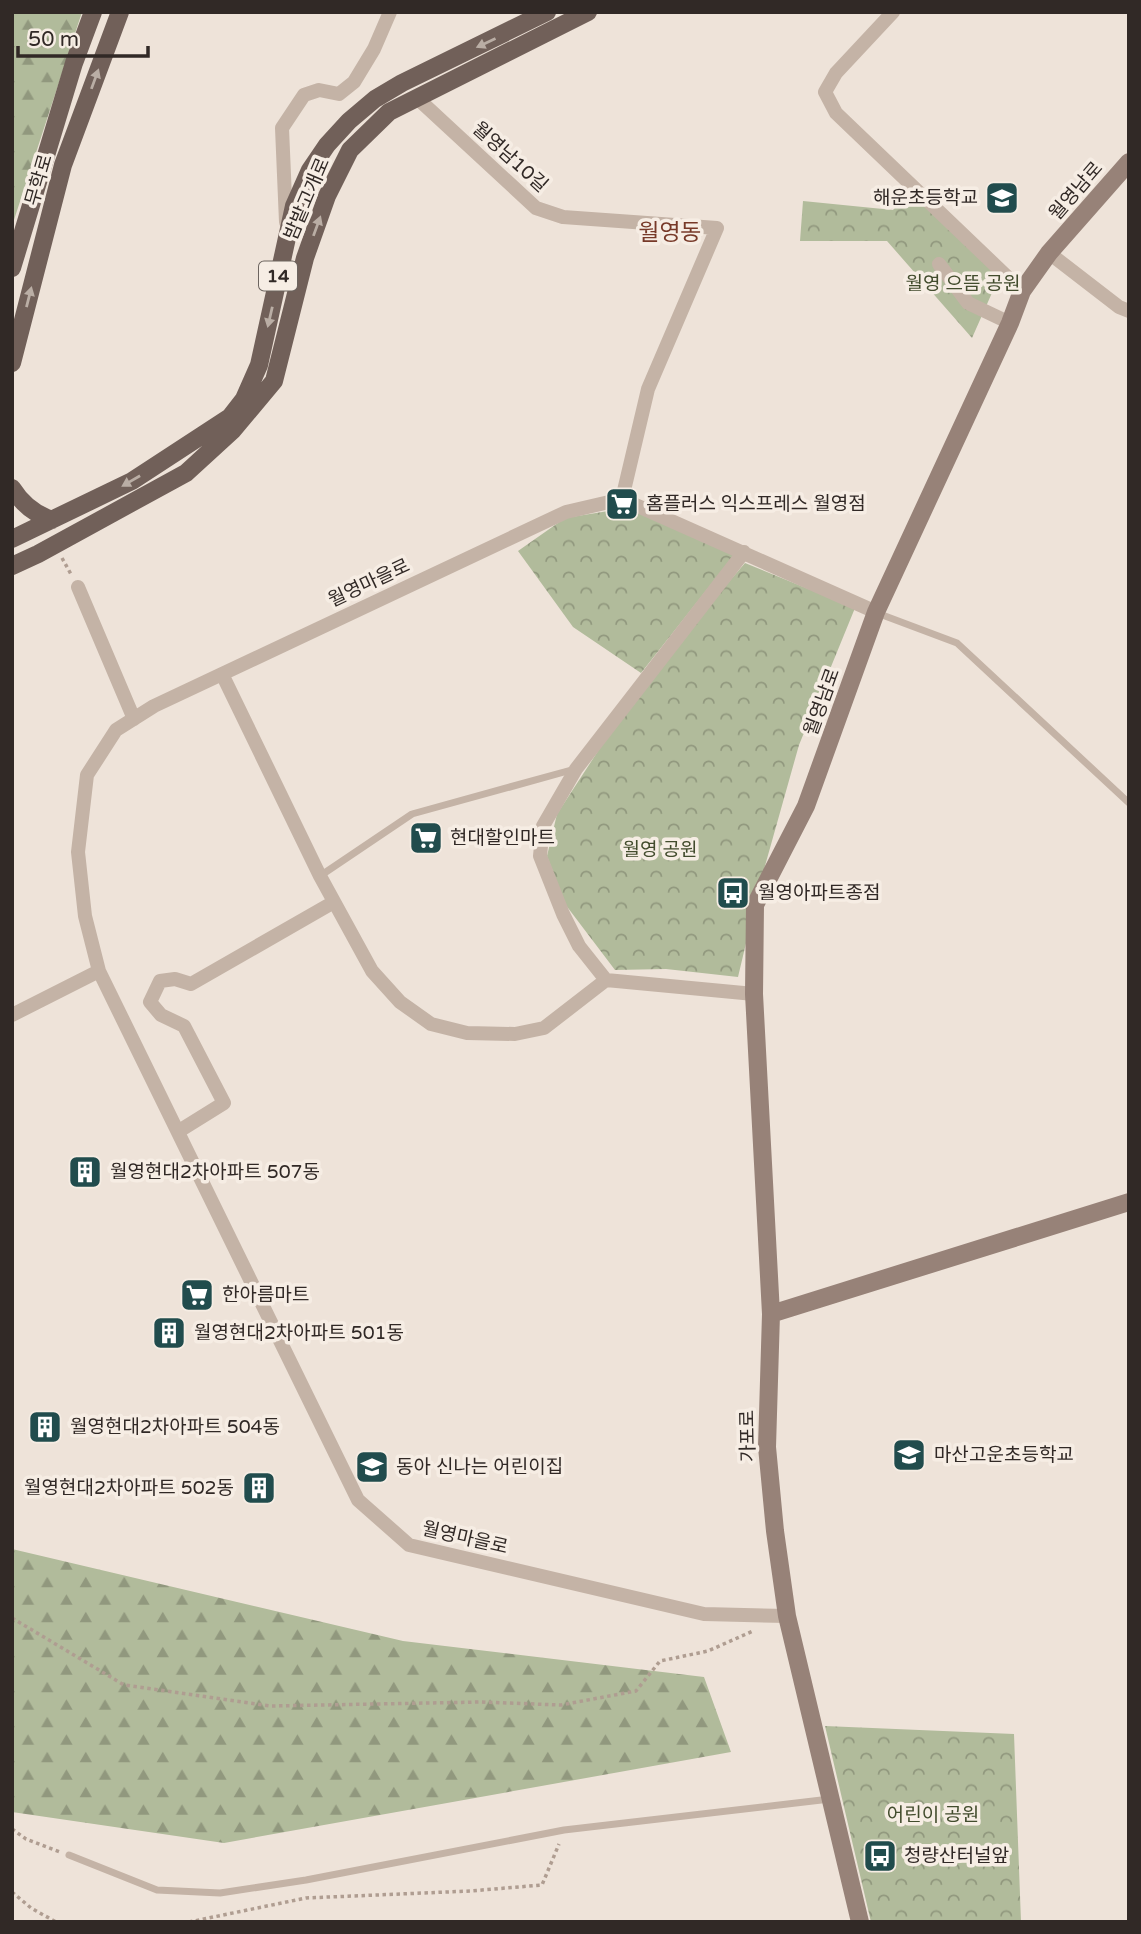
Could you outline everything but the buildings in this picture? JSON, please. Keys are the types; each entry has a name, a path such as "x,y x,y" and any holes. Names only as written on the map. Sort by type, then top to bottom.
{"main road":[{"name":"무학로","path":"12,268 74,63 93,12"},
{"name":"무학로","path":"12,363 63,165 120,12"},
{"name":"밤밭고개로","path":"12,539 132,481 192,444 235,412 248,392 259,365 286,232 294,206 310,170 327,145 362,108 402,83 547,12"},
{"name":"밤밭고개로","path":"12,566 186,473 233,430 274,381 305,258 327,196 350,150 388,112 588,12"},
{"name":"월영남로","path":"771,1314 754,994 755,905 806,806 876,612 1010,323 1022,291 1049,253 1129,162"},
{"path":"12,488 27,506 52,520"},
{"path":"771,1314 1129,1202"},
{"name":"가포로","path":"771,1314 767,1447 787,1616 860,1922"}],"street":[{"path":"286,232 282,128 304,95 319,90 339,94 354,82 374,49 390,12"},
{"path":"893,12 836,73 825,92 836,113 1022,291"},
{"name":"월영남10길","path":"416,97 536,208 563,217 717,229 648,389 622,499"},
{"path":"1049,253 1119,307 1129,311"},
{"path":"939,264 968,303 1010,323"},
{"path":"622,499 876,612"},
{"name":"월영마을로","path":"622,499 566,512 154,706 116,730 87,775 78,852 85,916 99,971 358,1500 409,1545 704,1614 787,1616"},
{"path":"606,980 579,946 563,914 540,856 543,827 576,769 744,552"},
{"path":"78,587 134,719"},
{"path":"222,674 320,876 372,971 400,1002 431,1024 467,1033 514,1034 544,1028 606,980 754,994"},
{"path":"179,1131 224,1103 184,1026 161,1015 150,1002 160,981 175,979 191,984 334,902"},
{"path":"12,1015 99,971"}],"lane":[{"path":"876,612 957,643 1129,803"},
{"path":"320,876 412,814 576,769"},
{"path":"69,1855 157,1890 220,1893 333,1875 564,1830 831,1799"}],"path":[{"path":"58,551 78,587"},
{"path":"12,1618 124,1685 270,1706 481,1702 561,1704 636,1691 660,1661 708,1651 787,1616"},
{"path":"12,1829 26,1839 69,1855"},
{"path":"189,1922 306,1898 542,1885 564,1830"},
{"path":"12,1892 31,1908 56,1922"}],"green space":[{"path":"12,12 82,12 12,226"},
{"name":"월영 으뜸 공원","path":"912,189 999,277 972,338 887,241 800,241 803,201 893,210"},
{"path":"627,508 735,554 641,673 573,627 518,551 565,518"},
{"name":"월영 공원","path":"745,563 855,608 799,745 761,880 738,977 666,969 615,970 565,904 547,856 557,814 643,682"},
{"path":"12,1549 403,1641 704,1677 731,1752 224,1843 12,1812"},
{"name":"어린이 공원","path":"825,1726 1014,1734 1021,1922 871,1922"}],"place":[{"name":"해운초등학교","path":"1002,198"},
{"name":"홈플러스 익스프레스 월영점","path":"622,504"},
{"name":"현대할인마트","path":"426,838"},
{"name":"월영아파트종점","path":"733,893"},
{"name":"월영현대2차아파트 507동","path":"85,1172"},
{"name":"한아름마트","path":"197,1295"},
{"name":"월영현대2차아파트 501동","path":"169,1333"},
{"name":"월영현대2차아파트 504동","path":"45,1427"},
{"name":"마산고운초등학교","path":"909,1455"},
{"name":"동아 신나는 어린이집","path":"372,1467"},
{"name":"월영현대2차아파트 502동","path":"259,1488"},
{"name":"청량산터널앞","path":"880,1856"}],"district":[{"name":"월영동","path":"670,233"}]}
